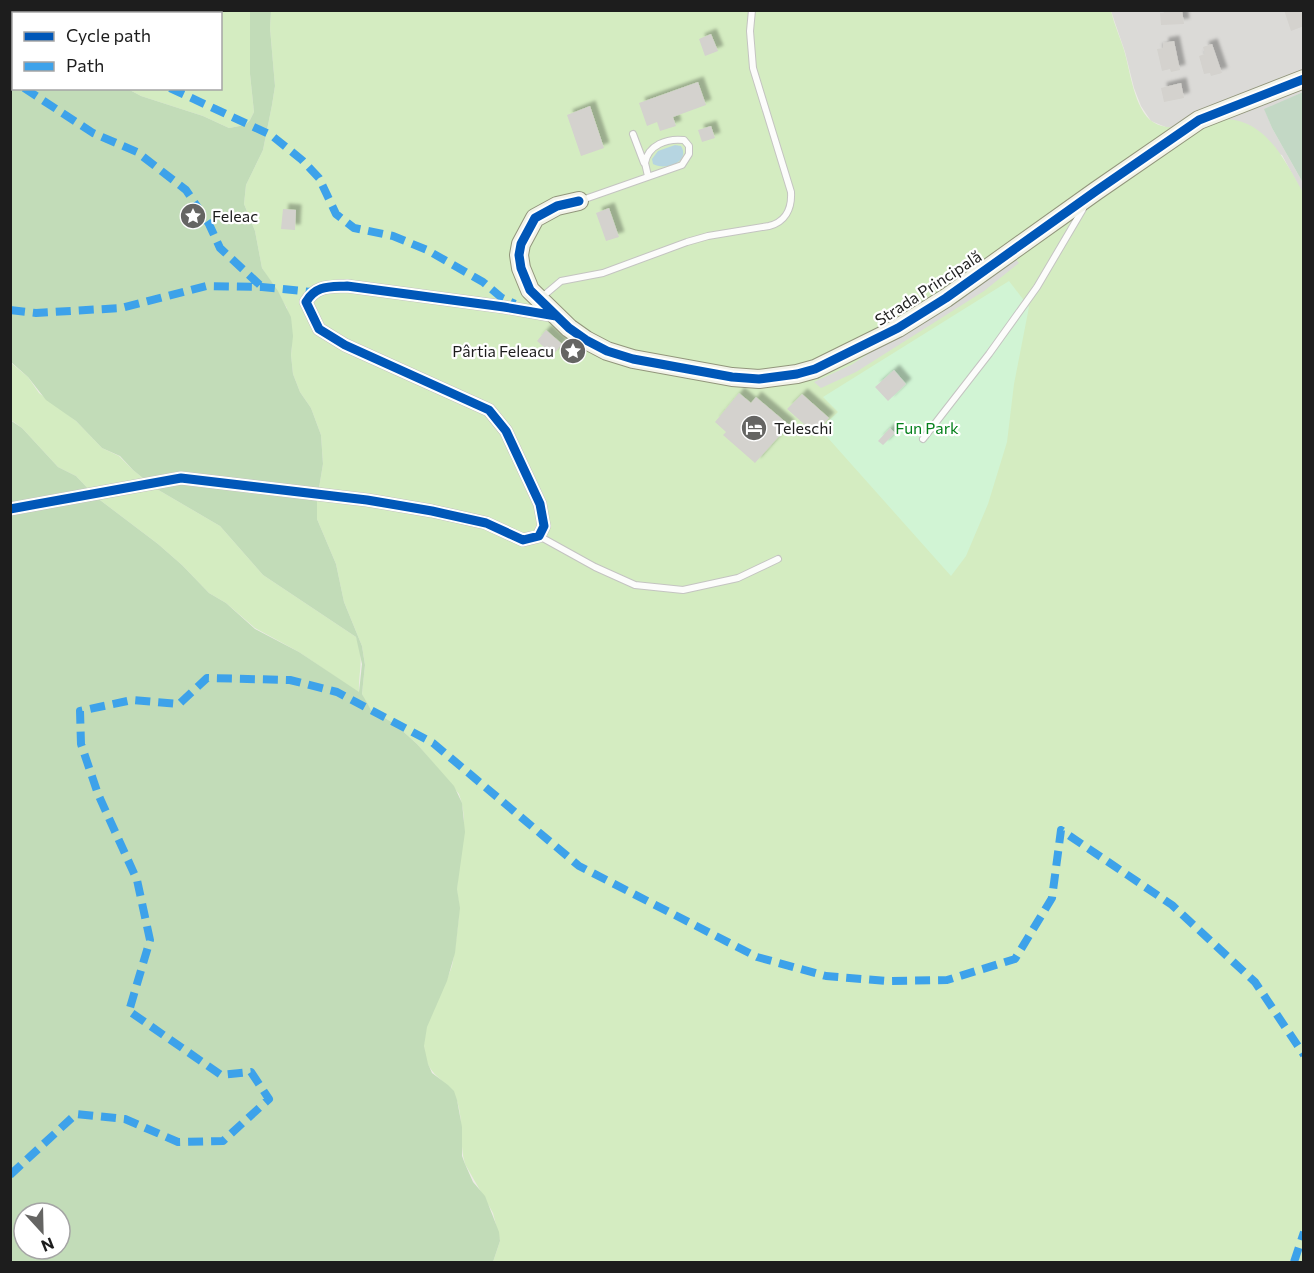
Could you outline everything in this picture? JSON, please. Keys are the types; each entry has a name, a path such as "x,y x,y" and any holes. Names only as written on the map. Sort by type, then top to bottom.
{"street":[{"name":"Strada Principală","path":"579,201 557,206 535,218 521,244 521,268 530,290 556,316 586,340 607,351 633,359 732,377 759,379 797,374 815,369 898,328 946,298 1200,120 1304,79"},
{"path":"10,508 181,478 421,509 486,523 523,540 539,536 544,526 540,504 506,431 489,410 345,345 320,329 306,302 312,292 326,287 347,286 514,308 556,316"}],"lane":[{"path":"539,299 561,281 603,273 697,239 777,224 782,219 790,207 791,192 753,68 750,31 752,10"},
{"path":"633,134 648,176"},
{"path":"579,201 682,165 689,154 689,146 684,140 679,139 658,144 648,154 645,167"},
{"path":"923,440 1037,287 1073,224 1096,191"},
{"path":"539,536 595,567 635,585 683,590 738,578 778,559"}],"shaded area":[{"path":"1111,11 1303,11 1303,92 1265,110 1272,128 1303,183 1303,194 1282,155 1184,126 1168,128 1151,121 1141,106 1134,88"},
{"path":"1013,256 1019,263 984,291 856,372 821,388 814,382 851,365 939,308"}],"green space":[{"path":"11,11 14,12 12,12 12,90 130,90 141,96 203,116 229,128 245,125 254,112 250,74 250,11 271,11 270,28 275,86 263,150 246,185 244,204 255,231 262,268 278,291 291,317 293,374 300,392 311,408 321,435 323,464 317,500 317,519 336,564 344,602 362,646 365,665 362,694 371,710 395,724 417,744 454,786 462,803 465,832 457,889 460,908 455,953 447,981 427,1027 424,1046 432,1073 454,1091 457,1100 462,1127 462,1156 473,1182 485,1196 499,1232 500,1241 493,1262 11,1262 10,420 22,428 58,467 76,476 96,497 158,544 209,593 226,603 255,629 299,652 359,692 362,664 356,637 263,575 220,526 155,488 120,456 102,448 76,421 46,400 28,377 11,362"},
{"path":"250,11 250,74 254,112 245,125 229,128 203,116 141,96 130,90 222,90 222,12 15,12"},
{"path":"271,11 1111,11 1137,99 1141,108 1153,122 1165,127 1174,127 1216,119 1236,120 1250,125 1272,143 1304,194 1303,1262 493,1262 500,1241 493,1213 465,1164 457,1101 448,1086 432,1071 425,1055 424,1044 427,1024 452,966 454,955 459,911 458,877 464,830 462,806 459,794 417,744 395,724 371,710 362,694 365,665 362,646 344,602 336,564 317,519 317,500 323,464 321,435 311,408 300,392 293,374 287,308 262,268 255,231 244,204 246,185 263,150 275,86 270,28"},
{"path":"1303,92 1303,183 1264,109"},
{"name":"Fun Park","path":"1009,281 1029,307 1014,384 1007,442 988,504 966,556 951,576 820,429 838,412 823,397"},
{"path":"10,362 28,377 39,393 76,421 102,448 119,456 155,488 220,526 263,575 356,637 361,659 359,693 299,652 255,628 226,603 209,593 182,565 96,497 76,476 58,467 22,428 11,420"}],"water":[{"path":"675,145 681,146 683,152 680,161 670,166 653,164 652,159 658,151"}],"building":[{"path":"1164,10 1182,10 1184,24 1161,25 1160,13 1164,13"},
{"path":"1284,10 1304,10 1304,26 1291,31"},
{"path":"711,34 718,51 705,56 699,39"},
{"path":"1174,41 1180,70 1162,71 1157,49 1163,48 1163,43"},
{"path":"1212,44 1222,73 1211,76 1210,73 1204,74 1199,56 1205,54 1203,47"},
{"path":"698,82 706,105 673,117 676,126 660,131 657,122 647,126 639,103"},
{"path":"1181,83 1184,98 1164,102 1161,88"},
{"path":"590,106 604,148 581,156 567,115"},
{"path":"711,126 715,138 702,142 698,130"},
{"path":"609,208 619,237 606,241 596,213"},
{"path":"283,209 296,210 295,230 281,229"},
{"path":"546,330 562,344 553,355 537,341"},
{"path":"894,370 906,384 888,401 875,387"},
{"name":"Teleschi","path":"739,393 751,403 756,397 789,425 755,463 723,435 726,432 715,422"},
{"path":"802,394 829,418 814,433 787,409"},
{"path":"890,428 895,433 883,445 878,441"}],"marked path":[{"path":"27,90 93,133 137,152 186,190 209,224 220,248 262,287"},
{"path":"174,90 271,135 302,160 319,178 336,214 354,228 393,236 427,250 483,282 502,298 515,304"},
{"path":"10,310 36,313 121,308 206,286 262,287 312,292"},
{"path":"10,1175 76,1114 125,1119 178,1142 223,1141 269,1099 251,1072 221,1075 129,1011 150,940 137,880 98,794 81,744 80,711 132,700 179,704 207,678 290,680 337,692 433,743 579,866 757,957 826,976 886,981 947,980 1015,959 1052,898 1061,830 1172,905 1255,982 1304,1055"},
{"path":"1294,1262 1304,1232"}],"cycle path":[{"path":"579,201 557,206 535,218 521,244 519,255 521,268 530,290 569,328 607,351 633,359 732,377 759,379 797,374 815,369 898,328 946,298 1199,120 1304,79"},
{"path":"10,509 181,478 367,500 486,523 523,540 539,536 544,526 540,504 506,431 489,410 345,345 319,329 306,302 314,292 319,290 347,286 556,316"}],"place":[{"name":"Feleac","path":"193,216"},
{"name":"Pârtia Feleacu","path":"573,351"},
{"name":"Teleschi","path":"754,428"}]}
